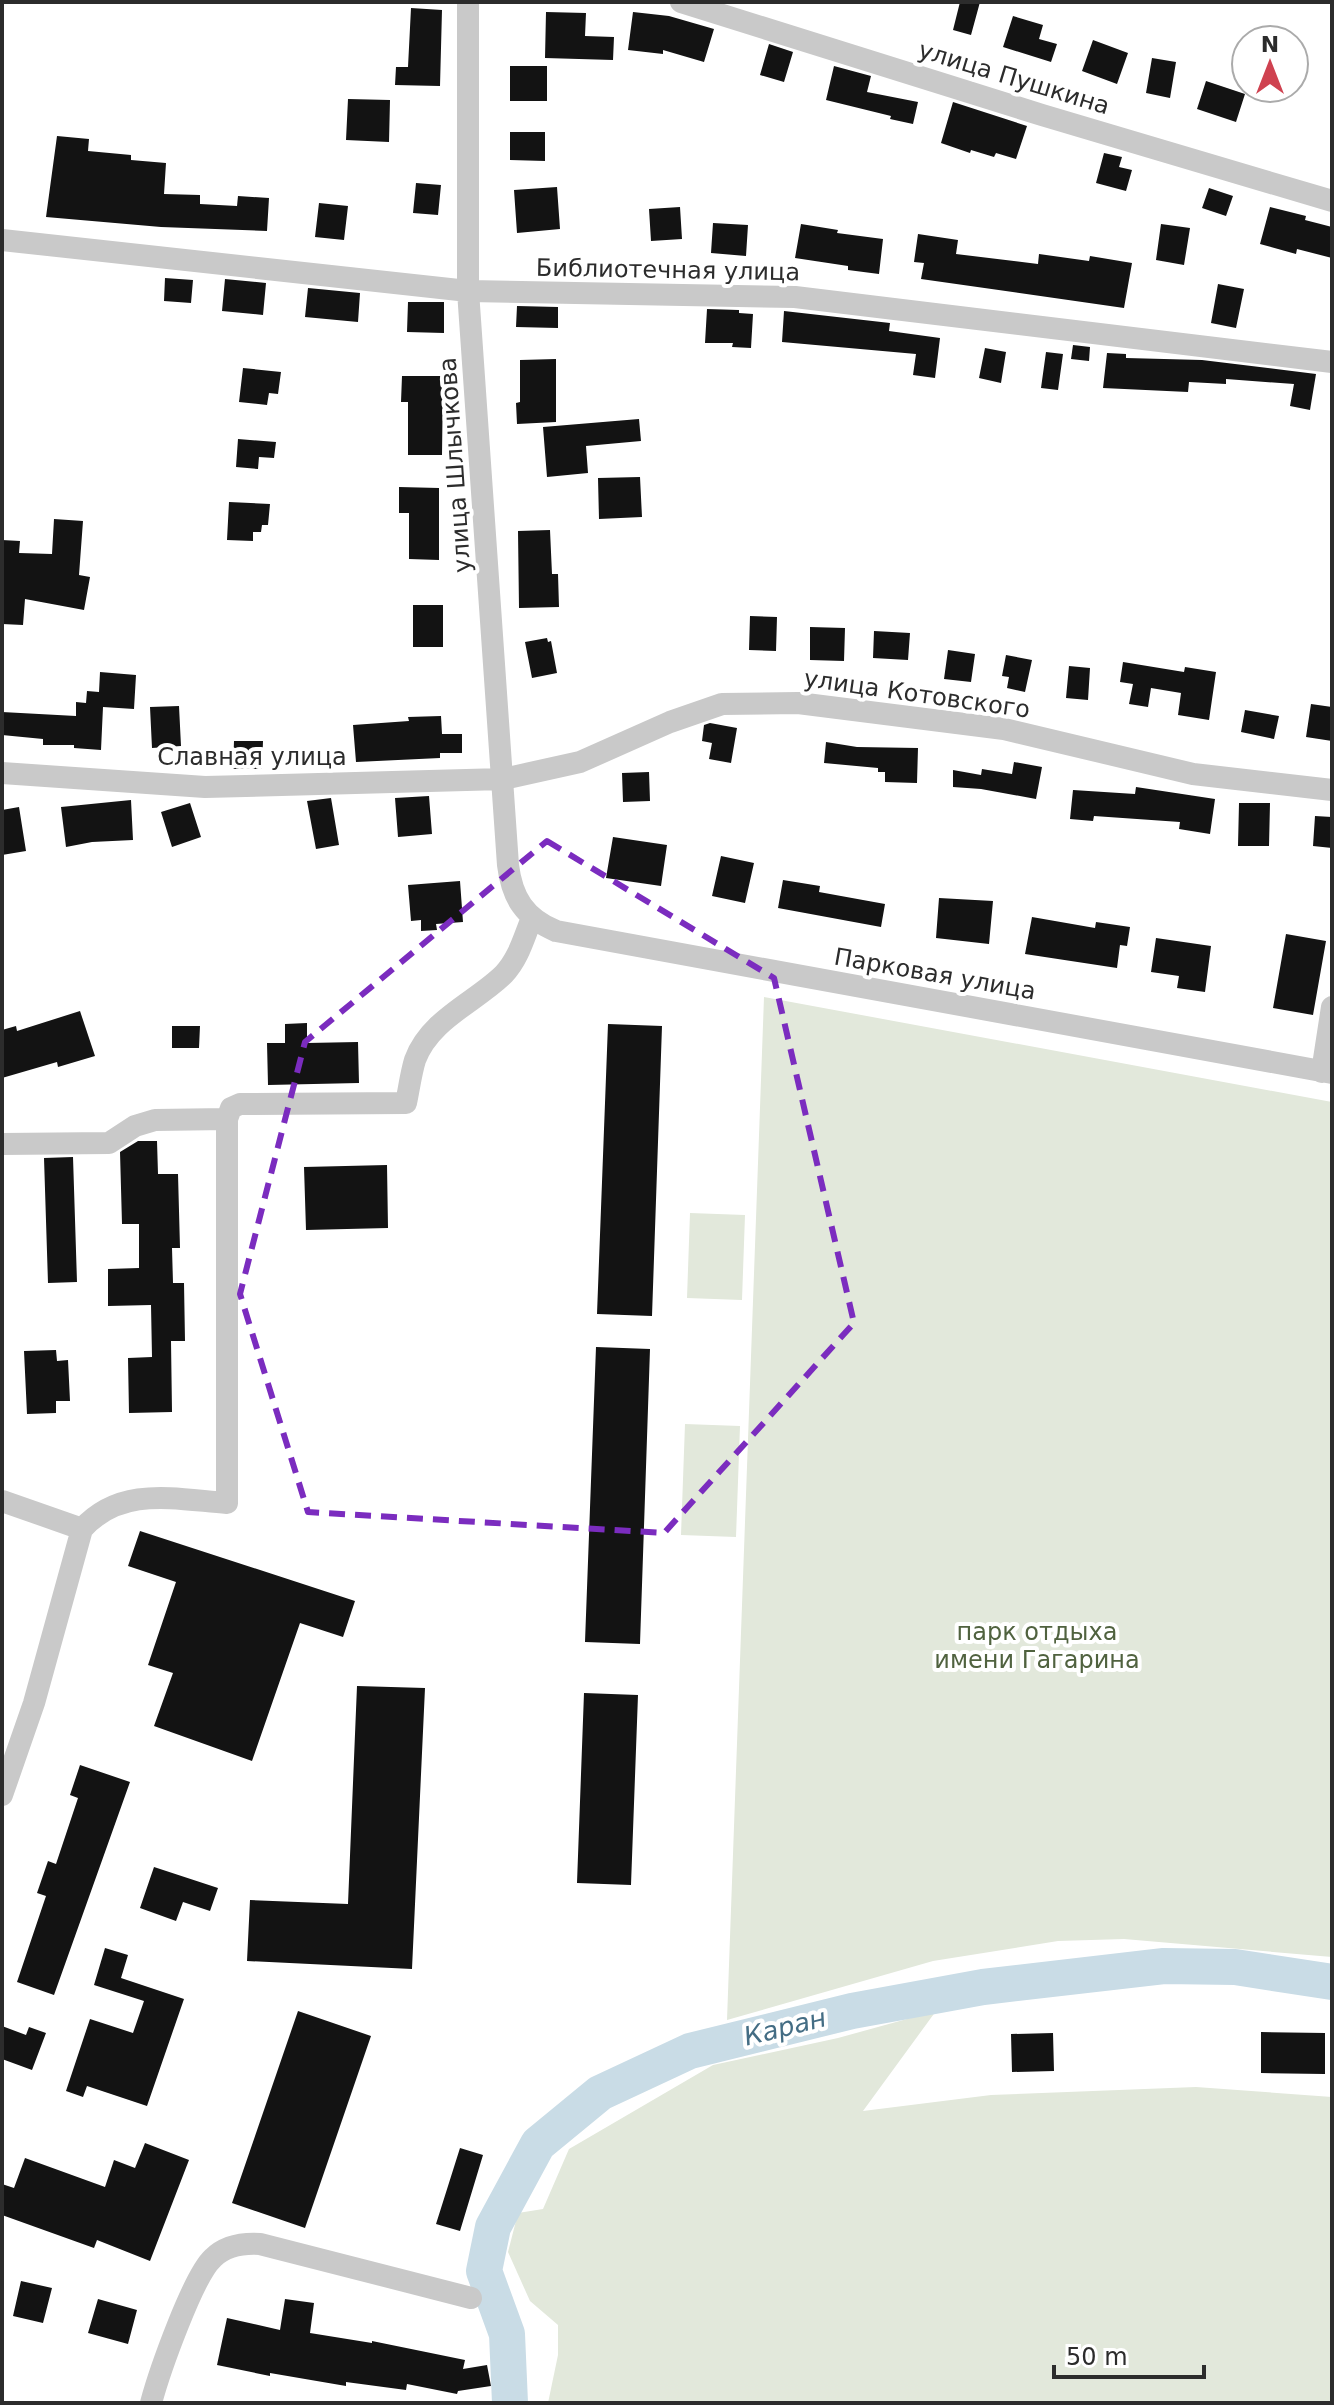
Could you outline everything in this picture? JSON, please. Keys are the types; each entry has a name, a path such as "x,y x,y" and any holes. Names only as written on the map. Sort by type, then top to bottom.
{"street":[{"name":"улица Шлычкова","path":"468,2 468,291 511,884 516,899 532,918"},
{"name":"улица Пушкина","path":"681,2 1042,115 1332,201"},
{"name":"Библиотечная улица","path":"2,240 468,291 795,297 1332,362"},
{"name":"улица Котовского","path":"503,779 580,762 670,722 722,704 798,703 1004,729 1193,774 1332,790"},
{"name":"Славная улица","path":"2,773 205,787 503,779"},
{"name":"Парковая улица","path":"532,918 556,931 1327,1072"},
{"path":"2,1795 34,1703 82,1529 97,1513 128,1499 227,1503 227,1119 231,1108 240,1104 406,1103 416,1059 429,1039 453,1012 505,973 518,954 532,918"},
{"path":"1327,1072 1332,1007"},
{"path":"2,1144 109,1143 135,1126 155,1120 227,1119"},
{"path":"2,1501 82,1529"},
{"path":"151,2403 178,2326 206,2264 228,2248 244,2243 260,2244 471,2298"}],"highlighted area":[{"path":"547,841 774,978 854,1323 664,1533 308,1512 240,1294 305,1042"}],"green space":[{"name":"парк отдыха имени Гагарина","path":"764,997 1332,1102 1332,1957 1124,1939 1058,1941 933,1961 727,2020"},
{"path":"690,1213 745,1215 742,1300 687,1298"},
{"path":"685,1424 740,1426 736,1537 681,1535"},
{"path":"936,2011 863,2111 991,2095 1196,2087 1332,2097 1332,2403 548,2403 558,2355 558,2325 530,2301 508,2252 518,2213 543,2209 569,2149 713,2065 838,2038"}],"building":[{"path":"960,2 980,2 971,35 953,30"},
{"path":"411,8 442,10 440,86 395,85 396,67 408,67"},
{"path":"546,12 586,13 585,36 614,37 613,60 545,58"},
{"path":"633,12 669,16 714,29 704,62 663,50 663,54 628,50"},
{"path":"1013,16 1043,25 1039,39 1057,44 1051,62 1003,47"},
{"path":"1093,40 1128,53 1117,84 1082,71"},
{"path":"769,44 793,52 784,82 760,75"},
{"path":"1152,58 1176,62 1170,98 1146,93"},
{"path":"510,66 547,66 547,101 510,101"},
{"path":"834,66 871,76 867,92 918,102 913,124 826,100"},
{"path":"1206,81 1230,89 1230,104 1242,104 1236,122 1197,109"},
{"path":"348,99 390,100 389,142 346,140"},
{"path":"953,102 1027,126 1016,159 996,153 994,157 971,150 970,153 941,143"},
{"path":"510,132 545,132 545,161 510,160"},
{"path":"57,136 89,139 88,151 131,155 131,160 166,163 164,194 200,195 200,204 237,206 238,196 269,198 267,231 161,227 46,217"},
{"path":"1104,153 1122,157 1119,167 1132,170 1126,191 1096,183"},
{"path":"416,183 441,185 438,215 413,213"},
{"path":"557,187 560,229 517,233 514,190"},
{"path":"1209,188 1233,196 1226,216 1202,208"},
{"path":"319,203 348,206 344,240 315,237"},
{"path":"680,207 682,239 651,241 649,209"},
{"path":"1270,207 1306,216 1305,220 1332,227 1332,258 1297,249 1296,254 1260,244"},
{"path":"713,223 748,225 746,256 711,253"},
{"path":"801,224 883,239 879,274 795,258"},
{"path":"1161,224 1190,228 1184,265 1156,260"},
{"path":"918,234 958,240 956,254 1038,264 1039,254 1089,261 1090,256 1132,263 1124,308 921,279 924,263 914,262"},
{"path":"165,278 193,280 191,303 164,301"},
{"path":"225,279 266,283 263,315 222,311"},
{"path":"1218,284 1244,289 1236,328 1211,323"},
{"path":"308,288 360,293 358,322 305,317"},
{"path":"408,302 444,302 444,333 407,332"},
{"path":"517,306 558,307 558,328 516,327"},
{"path":"707,309 739,310 739,313 753,314 751,348 732,347 733,343 705,343"},
{"path":"784,311 890,323 889,331 940,338 935,378 913,375 916,354 782,342"},
{"path":"1073,345 1090,347 1089,361 1071,359"},
{"path":"985,348 1006,352 1001,383 979,378"},
{"path":"1046,352 1063,354 1058,390 1041,388"},
{"path":"1107,353 1126,354 1126,358 1202,360 1316,374 1310,410 1290,406 1294,384 1226,379 1226,384 1189,382 1188,392 1103,388"},
{"path":"556,359 556,422 517,424 520,360"},
{"path":"243,368 281,372 278,394 269,393 267,405 239,402"},
{"path":"402,376 443,376 442,455 408,455 408,402 401,402"},
{"path":"639,419 641,441 586,446 588,473 547,477 543,427"},
{"path":"238,439 276,442 274,458 259,457 258,469 236,467"},
{"path":"640,477 642,517 599,519 598,478"},
{"path":"399,487 439,488 439,560 409,559 409,513 399,513"},
{"path":"229,502 270,504 268,525 262,525 261,532 253,532 253,541 227,540"},
{"path":"54,519 83,521 79,575 90,577 84,610 25,599 23,625 2,624 2,540 20,541 19,553 52,554"},
{"path":"550,530 552,574 558,574 559,607 519,608 518,531"},
{"path":"413,605 443,605 443,647 413,647"},
{"path":"750,616 777,617 776,651 749,650"},
{"path":"810,627 845,628 844,661 810,660"},
{"path":"874,631 910,633 908,660 873,658"},
{"path":"547,638 548,642 551,641 557,673 532,678 525,642"},
{"path":"948,650 975,654 971,682 944,679"},
{"path":"1006,655 1032,660 1025,692 1007,688 1009,677 1002,676"},
{"path":"1123,662 1184,672 1185,667 1216,672 1209,720 1178,715 1181,693 1151,688 1148,707 1129,704 1133,684 1120,682"},
{"path":"1069,666 1090,668 1088,700 1066,698"},
{"path":"100,672 136,675 134,709 103,707 101,750 74,748 74,745 43,745 43,739 2,735 2,712 76,716 76,702 86,703 87,691 99,692"},
{"path":"1311,704 1332,707 1332,741 1306,737"},
{"path":"179,706 181,746 152,748 150,707"},
{"path":"1245,710 1279,716 1274,739 1241,732"},
{"path":"441,716 442,734 462,734 462,753 440,753 440,758 356,762 353,725"},
{"path":"710,723 737,728 731,763 709,759 712,743 702,741 704,725"},
{"path":"234,741 263,741 262,769 233,769"},
{"path":"826,742 857,747 918,748 917,783 885,782 885,772 878,772 878,768 824,763"},
{"path":"1014,762 1042,767 1036,799 953,787 953,770 981,775 982,769 1012,774"},
{"path":"649,772 650,801 623,802 622,773"},
{"path":"1136,787 1215,799 1210,834 1179,829 1180,822 1094,816 1093,821 1070,819 1073,790 1135,794"},
{"path":"429,796 432,834 398,837 395,798"},
{"path":"331,798 339,845 316,849 307,801"},
{"path":"131,800 133,840 66,847 61,807"},
{"path":"190,803 201,837 172,847 161,812"},
{"path":"1239,803 1270,803 1269,846 1238,846"},
{"path":"19,807 26,851 2,855 2,810"},
{"path":"1315,816 1332,817 1332,848 1313,846"},
{"path":"613,837 667,845 661,886 606,878"},
{"path":"721,856 754,863 745,903 712,896"},
{"path":"783,880 820,886 819,892 885,904 881,927 778,908"},
{"path":"460,881 463,922 436,924 437,930 421,931 421,920 411,921 408,885"},
{"path":"939,898 993,901 989,944 936,938"},
{"path":"1032,917 1095,928 1096,922 1130,927 1127,946 1120,945 1117,968 1025,954"},
{"path":"1286,934 1326,941 1313,1015 1273,1008"},
{"path":"1156,938 1211,946 1205,992 1177,988 1179,976 1151,972"},
{"path":"80,1011 95,1056 58,1067 57,1062 2,1078 2,1030 16,1026 17,1031"},
{"path":"307,1023 307,1043 358,1042 359,1083 268,1085 267,1043 285,1043 285,1024"},
{"path":"608,1024 662,1026 652,1316 597,1314"},
{"path":"172,1026 200,1026 199,1048 172,1048"},
{"path":"138,1141 157,1141 158,1174 178,1174 180,1248 172,1248 173,1283 184,1283 185,1341 171,1341 172,1412 129,1413 128,1358 152,1357 151,1305 108,1306 108,1269 139,1268 139,1224 122,1224 120,1152"},
{"path":"73,1157 77,1282 48,1283 44,1158"},
{"path":"387,1165 388,1228 306,1230 304,1167"},
{"path":"596,1347 650,1349 640,1644 585,1642"},
{"path":"56,1350 57,1361 68,1360 70,1401 56,1401 56,1413 27,1414 24,1351"},
{"path":"140,1531 355,1601 343,1637 300,1623 252,1761 154,1726 173,1673 148,1665 176,1582 128,1566"},
{"path":"357,1686 425,1688 412,1969 247,1961 250,1900 348,1904"},
{"path":"584,1693 638,1695 631,1885 577,1883"},
{"path":"80,1765 130,1782 54,1995 17,1982 46,1896 37,1893 48,1861 56,1864 78,1798 70,1795"},
{"path":"154,1867 218,1888 210,1911 183,1902 176,1921 140,1908"},
{"path":"105,1948 128,1955 121,1978 184,1999 147,2106 87,2086 83,2097 66,2091 90,2019 133,2033 144,2001 94,1985"},
{"path":"298,2011 371,2036 305,2228 232,2203"},
{"path":"2,2026 26,2035 29,2027 46,2033 32,2070 2,2059"},
{"path":"1261,2032 1325,2033 1325,2074 1261,2073"},
{"path":"1053,2033 1054,2071 1012,2072 1011,2034"},
{"path":"145,2143 189,2160 150,2261 97,2240 94,2248 2,2215 2,2184 14,2188 25,2158 105,2187 114,2160 135,2168"},
{"path":"460,2148 483,2155 460,2231 436,2224"},
{"path":"21,2281 52,2288 43,2323 13,2316"},
{"path":"98,2299 137,2310 128,2344 88,2333"},
{"path":"285,2299 314,2303 310,2333 372,2341 465,2360 463,2369 487,2365 491,2386 458,2391 457,2394 407,2384 406,2390 346,2382 346,2386 217,2365 227,2318 280,2330"}],"waterway":[{"name":"Каран","path":"510,2403 507,2334 484,2271 493,2227 538,2144 600,2093 690,2051 852,2011 983,1987 1164,1966 1235,1967 1332,1982"}]}
